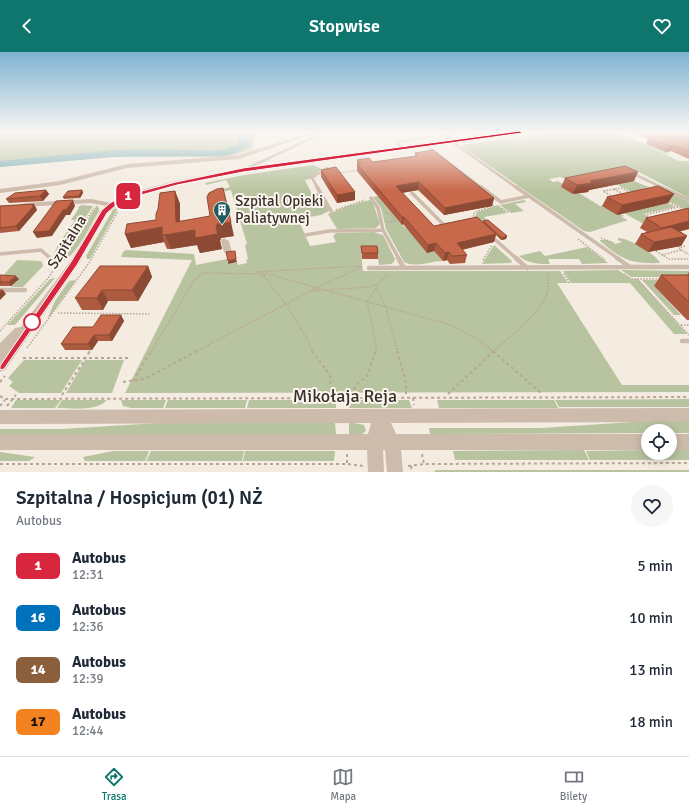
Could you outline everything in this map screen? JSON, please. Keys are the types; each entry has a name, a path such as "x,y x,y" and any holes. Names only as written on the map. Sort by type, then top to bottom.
{"street":[{"path":"0,191 60,183 128,166 230,158 251,152"},
{"path":"243,170 283,152"},
{"name":"Szpitalna","path":"5,368 50,297 74,263 104,212 116,207 125,197 243,170 315,162 380,152"},
{"name":"Szpitalna","path":"14,206 86,201 116,207"},
{"path":"225,241 228,252"},
{"name":"Szpitalna","path":"0,352 50,297"},
{"name":"Mikołaja Reja","path":"0,417 689,415"},
{"path":"376,469 374,442 380,416"},
{"path":"380,416 392,442 394,469"},
{"path":"0,442 641,442"},
{"path":"677,442 689,442"}],"lane":[{"path":"432,152 500,202 529,196"},
{"path":"464,152 630,267"},
{"path":"326,169 312,179 332,212"},
{"path":"632,173 689,200"},
{"path":"412,193 444,225 451,224"},
{"path":"371,198 378,208 383,230 404,268"},
{"path":"305,235 330,231 383,230"},
{"path":"489,234 527,268"},
{"path":"0,254 41,250 57,265"},
{"path":"369,268 689,267"},
{"path":"0,290 24,290"},
{"path":"682,341 689,341"}],"path":[{"path":"326,169 336,173 360,170"},
{"path":"614,189 625,195 632,193 622,188 614,189 603,192 617,199"},
{"path":"332,212 347,205 371,198"},
{"path":"665,200 688,212 681,213"},
{"path":"0,331 50,276 95,206 84,204 86,201"},
{"path":"478,220 472,215 475,212 498,205"},
{"path":"27,348 90,263 116,207"},
{"path":"654,220 646,215 679,207"},
{"path":"665,210 669,213"},
{"path":"379,212 390,214 396,221 393,221"},
{"path":"652,213 657,216"},
{"path":"578,239 630,279 660,279"},
{"path":"480,265 493,243 497,246"},
{"path":"681,250 679,248 685,246"},
{"path":"662,255 681,250 689,255"},
{"path":"656,251 669,259 689,259"},
{"path":"123,382 144,379 316,288 362,266"},
{"path":"134,381 195,279 203,273 250,273 362,266 369,268"},
{"path":"350,394 358,383 367,376 376,353 376,343 367,302 378,284 393,271 404,268"},
{"path":"448,394 513,333 527,322 538,310 548,290 547,268"},
{"path":"560,268 570,284"},
{"path":"250,273 262,274 451,325 470,333 495,351 542,394"},
{"path":"262,274 286,304 306,336 312,351 330,374 331,394"},
{"path":"637,279 689,335"},
{"path":"309,292 370,287 378,284"},
{"path":"378,284 378,289 406,383 406,394"},
{"path":"58,313 151,314"},
{"path":"680,325 689,325"},
{"path":"62,394 90,350"},
{"path":"23,358 130,358"},
{"path":"0,382 5,368"},
{"path":"0,396 5,399 689,397"},
{"path":"0,406 5,399"},
{"path":"0,464 347,464 376,469"},
{"path":"394,469 424,464 689,464"},
{"path":"411,466 412,472"}],"green space":[{"path":"0,152 244,152 226,157 105,156 0,167"},
{"path":"469,152 659,152 679,161 689,161 689,198 637,171 570,180 560,177 549,179 553,182 558,181 566,186 573,194 579,193 600,206 606,205 624,216 621,217 628,220 590,232 584,231"},
{"path":"313,165 322,169 310,179 305,180 312,194 319,193 329,211 321,215 298,219 310,246 336,242 333,236 336,233 374,232 383,235 395,259 391,264 379,265 377,252 361,252 363,271 560,271 568,283 557,283 622,385 689,385 689,392 125,393 192,260 121,257 123,252 126,250 194,254 196,265 227,259 228,264 237,262 238,265 247,263 246,260 248,259 245,245 247,244 231,190 208,194 230,187 226,180 206,185 205,183 244,175"},
{"path":"634,181 649,187 632,192 616,184"},
{"path":"660,188 689,202 689,211 648,191"},
{"path":"378,196 402,225 435,251 443,261 419,264 409,264 404,262 386,229 381,208 373,197"},
{"path":"129,199 131,201 117,210 90,259 87,259 86,256 113,210"},
{"path":"370,200 373,203 380,224 376,228 337,229 328,214 348,206"},
{"path":"524,200 526,202 515,204 524,211 511,213 500,205"},
{"path":"668,203 676,207 643,214 659,223 647,226 624,213"},
{"path":"82,205 93,206 57,261 54,262 52,259 58,245 75,220 71,220 79,208 78,207"},
{"path":"97,205 99,211 78,247 73,253 62,261"},
{"path":"498,205 507,213 484,217 488,221 482,223 475,217 477,212"},
{"path":"618,238 628,240 641,247 653,255 660,263 641,263 627,260 600,241 607,240 615,244 622,242 618,240"},
{"path":"494,245 512,261 511,263 482,264"},
{"path":"587,247 608,263 582,264 579,259 548,259 550,264 538,264 526,261 519,256 540,251 545,256"},
{"path":"17,260 40,261 42,262 43,266 23,287 11,287 18,279 0,279"},
{"path":"618,270 631,279 638,279 687,334 674,334 630,283 571,283 563,271"},
{"path":"621,270 689,271 689,277 631,277"},
{"path":"55,278 15,325 7,325 50,279"},
{"path":"76,280 48,317 55,301 69,281"},
{"path":"642,280 684,280 654,286 681,315 674,315"},
{"path":"24,360 82,360 61,393 19,393 9,386 13,382 8,378"},
{"path":"85,360 124,360 112,393 66,393"},
{"path":"689,399 689,407 559,407 555,400"},
{"path":"16,400 61,400 55,408 11,408"},
{"path":"62,400 107,400 102,404 90,408 57,408"},
{"path":"121,400 166,400 163,408 131,408 123,406"},
{"path":"168,400 247,400 245,408 165,408"},
{"path":"249,400 334,400 336,401 336,408 247,408"},
{"path":"350,400 409,400 412,408 349,408"},
{"path":"437,400 554,400 558,408 439,408"},
{"path":"335,422 336,434 0,434 0,429 61,429 159,423"},
{"path":"349,422 364,425 366,431 362,434 349,434"},
{"path":"633,422 689,422 689,433 677,433 677,424 641,424 641,433 430,434 429,428 541,428"},
{"path":"584,450 589,460 455,460 453,451"},
{"path":"641,450 641,460 590,460 586,451"},
{"path":"677,450 689,450 689,460 677,460"},
{"path":"114,451 149,451 145,461 85,461 83,457"},
{"path":"151,451 244,451 242,461 146,461"},
{"path":"245,451 335,451 334,461 243,461"},
{"path":"0,452 35,457 29,461 0,461"},
{"path":"436,470 689,470 689,472 434,472"}],"building":[{"path":"435,152 494,198 445,208 419,182 396,186 434,226 477,217 496,234 457,243 467,255 452,256 449,252 445,253 436,243 428,245 357,164 361,164 357,160 369,158 373,162 417,156 415,153"},
{"path":"625,166 638,172 590,181 592,183 577,185 565,178"},
{"path":"336,167 355,192 337,195 321,170"},
{"path":"658,186 674,194 622,205 607,197"},
{"path":"223,188 231,222 217,224 216,227 218,234 195,238 195,230 165,235 162,234 162,227 125,234 127,224 156,220 160,193 175,191 176,222 210,216 207,197 209,193"},
{"path":"46,190 40,196 6,199 15,193"},
{"path":"82,190 79,196 63,197 68,191"},
{"path":"73,200 67,209 63,210 49,231 33,232 56,201"},
{"path":"34,204 32,206 34,206 16,226 0,228 0,206"},
{"path":"689,208 689,221 662,228 646,218"},
{"path":"488,220 507,236 502,238 483,221"},
{"path":"671,227 687,236 654,242 641,234"},
{"path":"361,246 377,246 378,253 362,253"},
{"path":"235,251 236,259 228,261 226,252"},
{"path":"100,266 148,266 132,290 102,290 97,298 75,298"},
{"path":"0,275 16,276 9,282 0,282"},
{"path":"661,275 689,275 689,302"},
{"path":"101,315 121,315 109,335 94,335 88,344 61,344 73,327 93,327"}],"waterway":[{"path":"0,164 114,154 159,152 214,154 228,152"}],"bus line":[{"name":"1","path":"0,366 74,263 104,212 125,197 176,183 243,170 377,152"}],"place":[{"name":"Szpital Opieki Paliatywnej","path":"222,225"}]}
